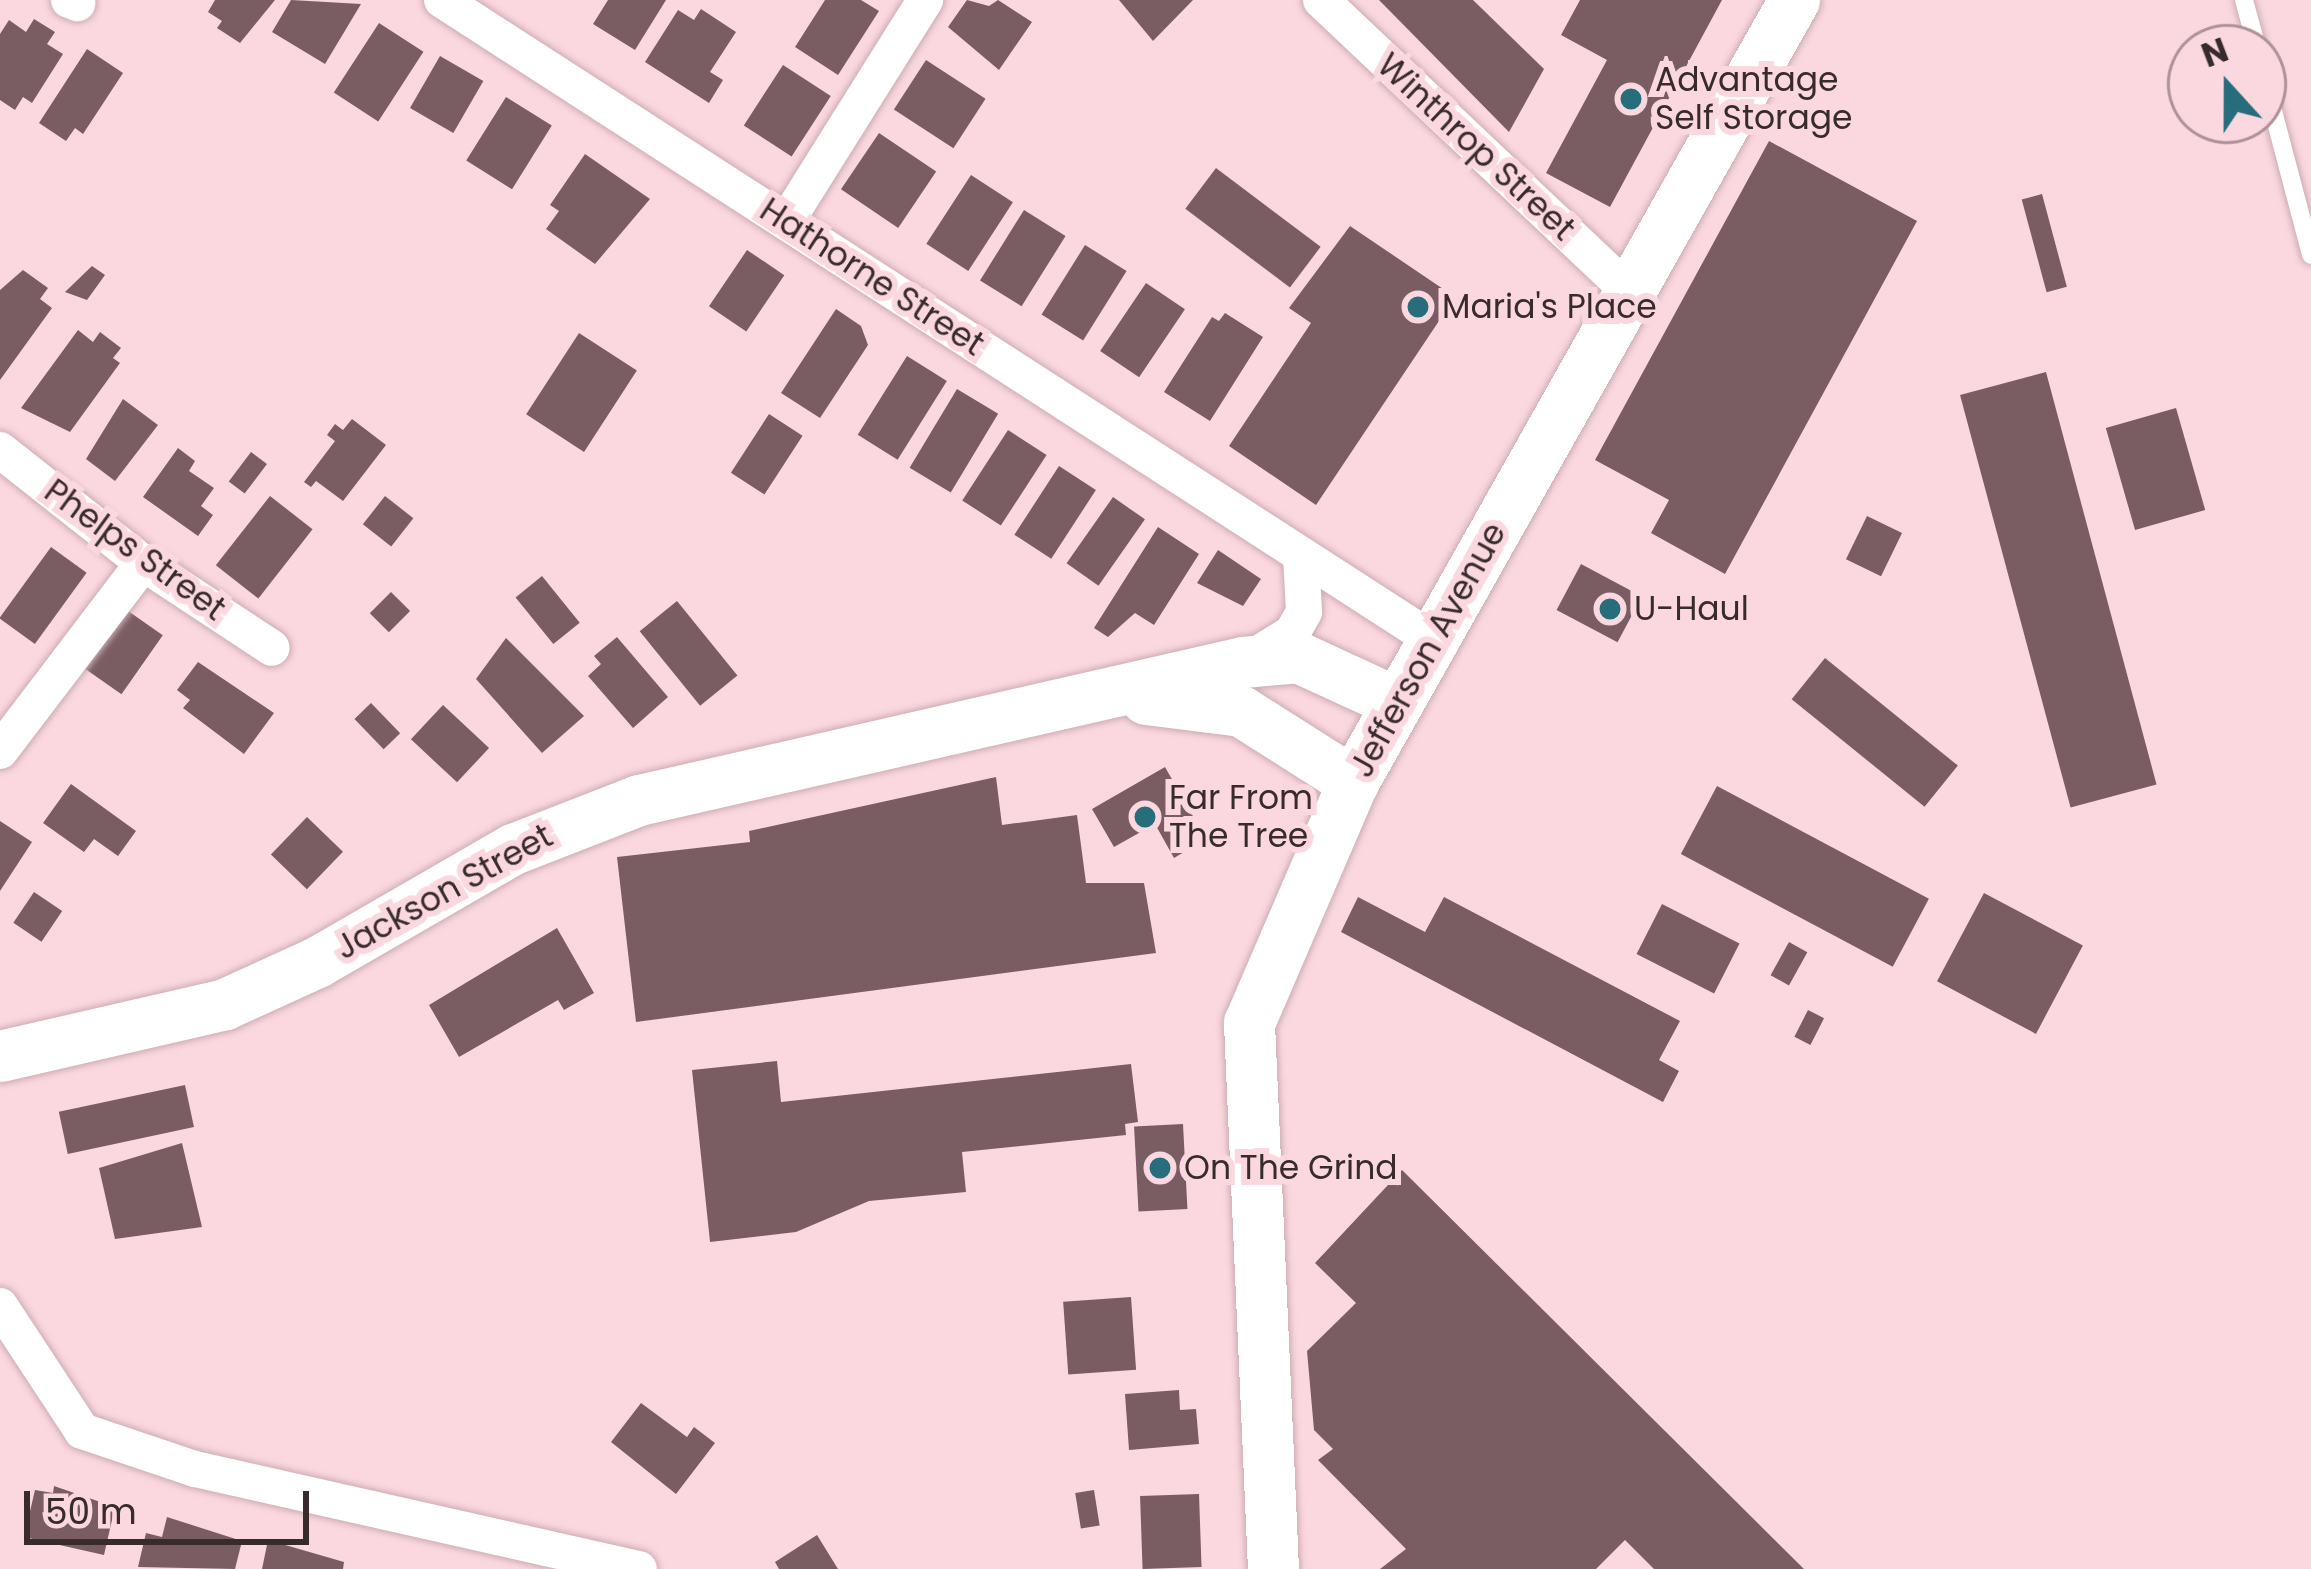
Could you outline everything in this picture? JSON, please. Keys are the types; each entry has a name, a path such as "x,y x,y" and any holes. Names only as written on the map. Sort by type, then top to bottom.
{"main road":[{"name":"Jefferson Avenue","path":"1273,1569 1250,1023 1353,782 1794,0"},
{"name":"Jackson Street","path":"0,1057 225,1004 317,962 513,849 638,800 1243,662 1298,657 1396,702"},
{"name":"Jackson Street","path":"1104,697 1241,711 1353,782"}],"street":[{"name":"Hathorne Street","path":"442,0 1432,640"},
{"path":"786,222 925,0"},
{"name":"Winthrop Street","path":"1321,0 1631,294"},
{"name":"Phelps Street","path":"0,450 143,562 272,648"},
{"path":"1243,662 1276,648 1304,612 1301,555"},
{"path":"0,751 143,562"},
{"path":"0,1306 82,1431 218,1475 639,1569"}],"lane":[{"path":"2282,144 2311,254"}],"building":[{"path":"215,0 275,0 240,43 217,28 222,21 208,12"},
{"path":"291,0 361,4 325,64 272,32"},
{"path":"608,0 666,0 635,50 593,24"},
{"path":"825,0 861,0 879,11 838,75 795,47"},
{"path":"967,0 989,6 998,0 1032,22 999,70 948,27"},
{"path":"1119,0 1193,0 1153,41"},
{"path":"1379,0 1473,0 1544,69 1509,132"},
{"path":"1580,0 1722,0 1610,207 1546,173 1607,60 1561,35"},
{"path":"701,9 736,32 710,72 723,80 709,103 645,62 678,10 694,20"},
{"path":"34,19 55,32 47,44 63,54 32,103 23,97 15,110 0,100 0,34 9,20 26,32"},
{"path":"379,23 423,52 378,121 334,93"},
{"path":"87,49 123,73 83,134 75,128 66,141 39,123"},
{"path":"440,56 483,81 453,133 410,108"},
{"path":"926,60 986,99 953,148 894,109"},
{"path":"783,65 831,96 792,156 744,125"},
{"path":"506,97 552,126 512,189 466,161"},
{"path":"879,133 936,172 898,228 841,189"},
{"path":"1769,141 1917,221 1725,574 1651,533 1669,500 1595,460"},
{"path":"585,154 650,199 595,264 546,229 559,211 550,205"},
{"path":"1216,168 1321,247 1290,288 1185,209"},
{"path":"971,175 1013,202 968,271 926,244"},
{"path":"2042,194 2067,287 2047,292 2022,199"},
{"path":"1024,210 1066,236 1022,306 980,280"},
{"path":"1350,226 1455,297 1316,505 1229,446 1311,323 1289,308"},
{"path":"1085,245 1127,271 1083,341 1042,315"},
{"path":"747,250 784,275 746,332 709,306"},
{"path":"92,266 105,275 87,300 65,292"},
{"path":"23,270 48,288 40,299 52,308 0,380 0,290"},
{"path":"1146,283 1185,309 1139,377 1100,351"},
{"path":"836,309 861,326 868,345 820,418 781,393"},
{"path":"1225,313 1263,337 1210,421 1164,392 1212,317 1219,321"},
{"path":"78,330 93,342 100,332 121,348 113,358 120,363 70,432 21,408"},
{"path":"579,333 637,371 584,452 526,414"},
{"path":"907,356 947,381 898,460 858,435"},
{"path":"2046,372 2157,784 2071,807 1960,395"},
{"path":"957,389 998,414 951,493 910,468"},
{"path":"123,399 158,425 115,481 86,459"},
{"path":"2176,408 2205,510 2135,530 2106,428"},
{"path":"769,414 803,436 764,494 731,473"},
{"path":"352,419 386,445 343,501 316,481 311,487 304,482 335,441 327,435 335,424 343,430"},
{"path":"1008,430 1047,455 1001,526 962,500"},
{"path":"178,448 195,461 189,471 214,488 201,506 213,515 198,536 143,497"},
{"path":"251,452 267,464 245,494 229,482"},
{"path":"1059,466 1096,490 1051,559 1014,535"},
{"path":"270,496 313,529 258,599 216,565"},
{"path":"385,496 413,518 391,547 363,524"},
{"path":"1113,497 1145,519 1098,586 1067,563"},
{"path":"1867,516 1902,533 1881,576 1846,559"},
{"path":"1158,527 1199,554 1154,625 1135,613 1108,637 1094,628"},
{"path":"51,547 87,573 35,644 0,617"},
{"path":"1218,550 1261,579 1243,606 1197,583"},
{"path":"1581,564 1642,596 1618,642 1557,610"},
{"path":"542,576 580,623 553,644 516,597"},
{"path":"391,592 410,611 389,632 370,613"},
{"path":"677,601 737,676 700,706 640,631"},
{"path":"121,606 163,635 121,694 80,665"},
{"path":"617,637 668,697 633,728 588,676 601,664 594,656"},
{"path":"506,638 584,716 542,753 476,679"},
{"path":"1825,658 1958,766 1925,807 1792,699"},
{"path":"198,662 274,713 244,754 183,708 190,700 177,690"},
{"path":"371,703 400,733 384,749 354,719"},
{"path":"443,705 489,748 457,782 411,739"},
{"name":"Far From The Tree","path":"1165,767 1206,839 1174,858 1155,824 1114,847 1092,809"},
{"path":"996,777 1002,825 1077,815 1086,883 1144,883 1156,953 636,1022 617,857 750,842 749,831"},
{"path":"71,784 136,831 118,856 94,839 84,852 43,823"},
{"path":"1717,786 1929,899 1893,967 1681,854"},
{"path":"307,817 343,852 307,889 271,854"},
{"path":"0,821 32,842 0,891"},
{"path":"34,892 62,911 41,942 13,923"},
{"path":"1984,893 2083,946 2036,1034 1937,981"},
{"path":"1358,897 1425,932 1444,897 1680,1021 1659,1060 1679,1071 1663,1102 1341,932"},
{"path":"1662,904 1740,943 1714,993 1637,954"},
{"path":"557,928 594,993 564,1010 558,1000 459,1057 429,1005"},
{"path":"1789,942 1807,952 1789,985 1771,975"},
{"path":"1808,1010 1824,1018 1810,1045 1794,1037"},
{"path":"777,1061 781,1102 1131,1064 1138,1122 1125,1124 1126,1135 962,1152 966,1192 869,1201 796,1232 710,1242 692,1070"},
{"path":"185,1085 194,1127 68,1154 59,1112"},
{"name":"On The Grind","path":"1183,1124 1187,1209 1139,1211 1134,1127"},
{"path":"182,1143 202,1227 115,1239 99,1168"},
{"path":"1402,1170 1804,1569 1654,1569 1625,1540 1596,1569 1380,1569 1406,1549 1318,1460 1333,1449 1314,1430 1307,1351 1356,1303 1315,1263"},
{"path":"1131,1297 1136,1370 1068,1375 1063,1302"},
{"path":"1179,1390 1180,1410 1196,1409 1199,1444 1129,1450 1125,1394"},
{"path":"641,1403 687,1437 694,1427 715,1443 676,1494 611,1442"},
{"path":"54,1486 115,1507 104,1555 24,1537 35,1490 53,1493"},
{"path":"1094,1490 1100,1526 1081,1529 1075,1493"},
{"path":"1199,1494 1202,1567 1143,1569 1140,1496"},
{"path":"167,1517 242,1541 235,1569 138,1567 146,1533 162,1537"},
{"path":"817,1535 838,1569 779,1569 775,1562"},
{"path":"268,1540 344,1562 343,1569 262,1569"}],"place":[{"name":"Advantage Self Storage","path":"1631,99"},
{"name":"Maria's Place","path":"1418,307"},
{"name":"U-Haul","path":"1610,609"},
{"name":"Far From The Tree","path":"1145,817"},
{"name":"On The Grind","path":"1160,1168"}]}
